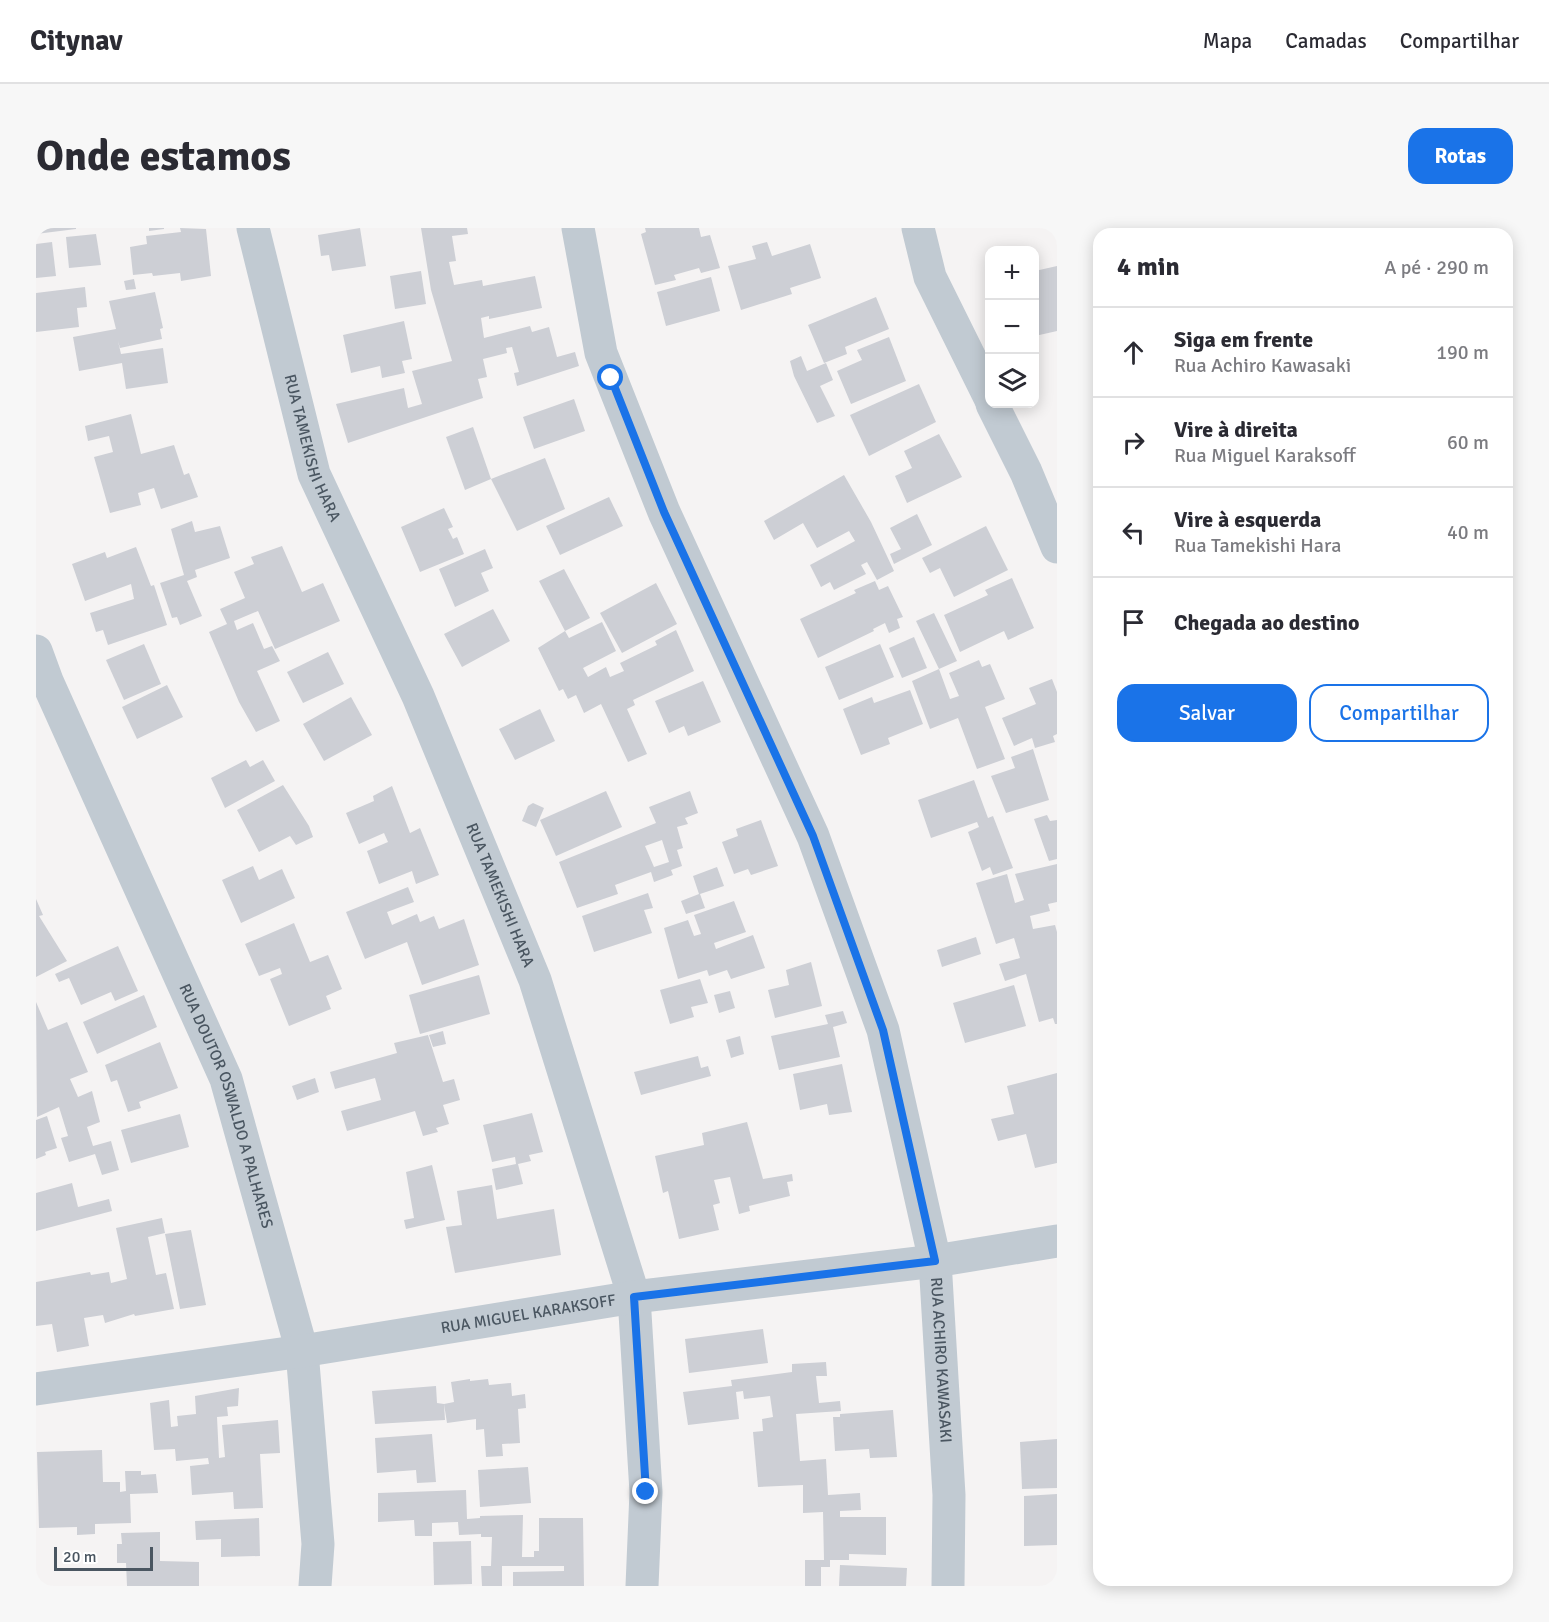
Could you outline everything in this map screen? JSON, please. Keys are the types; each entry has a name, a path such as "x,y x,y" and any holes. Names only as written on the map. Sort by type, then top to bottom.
{"street":[{"name":"RUA TAMEKISHI HARA","path":"253,228 314,474 418,696 535,980 634,1297 646,1492 642,1586"},
{"name":"RUA ACHIRO KAWASAKI","path":"578,228 601,352 664,512 813,836 883,1030 935,1261 949,1495 948,1586"},
{"path":"918,228 930,277 985,388"},
{"path":"994,408 1026,471 1057,547"},
{"name":"RUA DOUTOR OSWALDO A PALHARES","path":"36,651 47,681 226,1079 302,1351 318,1544 315,1586"},
{"name":"RUA MIGUEL KARAKSOFF","path":"36,1389 302,1351 634,1297 935,1261 1057,1241"}],"building":[{"path":"36,228 76,228 76,229 36,234"},
{"path":"149,228 164,228 164,229 149,231"},
{"path":"180,228 206,229 211,276 181,281 180,273 153,276 152,273 133,275 130,247 147,244 146,236 181,232"},
{"path":"360,228 366,266 332,271 329,255 321,256 318,235"},
{"path":"421,228 467,228 468,234 452,236 456,261 449,262 454,285 482,280 483,286 535,276 542,308 489,319 489,316 481,318 484,338 530,326 532,332 549,327 557,357 575,352 579,366 517,386 514,373 519,372 512,347 506,348 507,353 483,359 487,377 478,379 483,398 348,443 336,404 404,388 408,408 422,404 412,371 452,361 431,290"},
{"path":"645,228 699,228 701,237 710,235 720,268 701,273 699,268 674,275 676,280 655,285 641,234 646,232"},
{"path":"96,234 101,265 69,268 66,237"},
{"path":"52,242 56,276 36,278 36,244"},
{"path":"767,242 772,256 810,244 821,278 790,288 792,294 741,310 728,266 756,259 752,246"},
{"path":"1057,266 1057,331 1039,335 1039,300 1039,270"},
{"path":"421,271 426,304 395,309 390,276"},
{"path":"711,277 720,311 666,326 657,292"},
{"path":"134,279 136,289 126,290 124,281"},
{"path":"85,287 87,307 77,308 79,327 36,332 36,293"},
{"path":"155,292 163,328 160,329 162,339 120,348 118,341 121,354 163,348 168,383 126,389 122,363 79,371 73,337 116,329 109,301"},
{"path":"876,297 889,329 845,347 847,354 824,363 808,325"},
{"path":"404,321 412,359 402,361 405,373 382,378 380,366 351,373 343,335"},
{"path":"889,337 906,381 851,404 837,371 862,360 857,350"},
{"path":"801,356 807,371 826,363 833,380 820,386 835,416 817,423 794,376 790,361"},
{"path":"919,384 936,422 869,456 850,415"},
{"path":"574,399 585,431 534,449 523,417"},
{"path":"131,414 141,454 174,445 184,475 189,473 198,497 161,509 154,488 138,493 141,505 110,513 94,457 113,452 109,436 88,441 85,426"},
{"path":"473,427 491,479 465,490 446,437"},
{"path":"939,434 962,477 907,503 895,476 912,468 904,451"},
{"path":"545,458 565,509 517,531 491,479"},
{"path":"844,475 871,522 894,571 877,580 867,562 861,565 866,574 834,590 830,582 821,587 810,565 855,541 849,531 817,548 803,523 774,540 764,521"},
{"path":"609,497 623,526 560,555 546,526"},
{"path":"444,508 453,527 448,529 453,539 457,537 464,554 420,572 401,527"},
{"path":"917,514 932,545 894,564 890,554 901,549 890,528"},
{"path":"192,521 195,532 220,526 230,558 195,570 197,577 187,581 202,616 180,625 177,617 172,618 160,583 184,575 171,529"},
{"path":"986,526 1008,570 954,597 940,568 930,573 922,558"},
{"path":"282,546 302,592 323,583 340,621 275,649 258,611 234,621 237,630 253,623 264,649 272,646 280,661 257,671 280,721 256,732 239,702 209,632 227,624 220,609 245,598 234,572 254,564 251,557"},
{"path":"136,547 151,586 154,585 167,625 108,645 103,630 96,632 90,613 134,599 131,584 85,601 72,564 105,552 107,558"},
{"path":"485,549 493,568 481,573 489,591 455,607 439,569"},
{"path":"564,569 590,618 565,631 539,581"},
{"path":"1012,578 1034,628 1008,640 1004,631 960,652 944,615 988,595 985,590"},
{"path":"875,581 879,590 888,586 903,617 897,619 900,628 889,633 885,623 873,629 874,631 818,658 800,619 856,593 854,590"},
{"path":"656,583 677,624 622,653 600,613"},
{"path":"493,609 510,641 462,667 444,634"},
{"path":"934,613 957,661 939,669 916,621"},
{"path":"602,622 616,651 583,668 588,677 606,667 610,677 624,671 620,663 657,645 655,641 676,630 694,671 633,700 635,705 627,709 647,754 628,762 601,704 584,713 576,695 568,699 563,689 559,691 538,648 565,631 569,638"},
{"path":"914,637 927,668 902,678 889,648"},
{"path":"144,644 161,684 124,700 106,660"},
{"path":"880,644 894,677 839,700 825,667"},
{"path":"328,652 344,684 303,703 287,672"},
{"path":"979,660 982,667 990,664 1005,699 985,707 1005,759 977,769 958,718 930,729 912,681 939,669 950,699 959,696 949,673"},
{"path":"1052,679 1057,692 1057,734 1053,736 1055,742 1035,748 1032,738 1014,746 1002,718 1036,704 1029,688"},
{"path":"703,681 721,722 688,736 684,726 669,733 655,701"},
{"path":"167,685 183,717 137,739 122,707"},
{"path":"910,690 923,724 888,738 890,744 861,755 843,709 872,697 874,703"},
{"path":"351,697 372,735 324,761 303,724"},
{"path":"540,709 555,741 515,760 499,729"},
{"path":"1033,749 1049,800 1006,813 991,776 1015,768 1011,757"},
{"path":"246,760 250,767 263,760 275,781 225,808 211,778"},
{"path":"974,780 988,818 993,816 1013,868 993,875 990,867 982,871 968,832 979,827 977,822 931,838 918,800"},
{"path":"283,785 309,826 313,837 296,845 290,836 259,852 237,810"},
{"path":"392,786 410,833 420,828 439,875 416,884 412,871 379,884 367,851 388,842 384,833 359,844 346,813 374,801 373,796"},
{"path":"606,791 622,827 556,856 540,820"},
{"path":"690,791 698,813 685,818 688,824 677,827 683,848 677,850 682,866 671,870 673,875 654,882 651,872 615,885 618,894 577,908 559,862 656,823 649,807","holes":["662,840 669,862 654,867 645,846"]},
{"path":"533,803 544,808 536,827 522,821 528,806"},
{"path":"1047,815 1050,821 1057,820 1057,859 1049,861 1034,819"},
{"path":"761,820 778,866 751,875 748,869 734,874 722,842 738,836 736,829"},
{"path":"1057,864 1057,902 1048,904 1050,911 1030,916 1033,929 1055,925 1057,932 1057,1024 1055,1024 1053,1018 1039,1022 1026,974 1005,981 999,964 1020,958 1014,938 996,944 976,883 1007,874 1015,903 1024,900 1015,874"},
{"path":"253,866 259,880 282,869 295,898 241,923 222,880"},
{"path":"717,867 724,886 700,894 705,908 686,914 681,901 699,894 693,876"},
{"path":"408,887 414,902 387,912 392,925 417,914 420,922 434,916 439,929 464,919 479,965 422,985 407,942 365,959 346,912"},
{"path":"648,893 653,908 644,910 652,933 594,952 582,916"},
{"path":"36,899 43,915 39,916 67,961 36,977"},
{"path":"734,901 746,932 714,943 716,949 753,935 765,968 731,979 727,970 709,976 707,970 678,979 664,928 688,920 694,936 701,934 694,915"},
{"path":"294,923 310,962 328,955 342,989 326,996 331,1009 289,1026 270,979 282,974 280,968 259,976 245,944"},
{"path":"976,937 981,954 942,967 937,950"},
{"path":"118,946 138,991 115,1001 111,992 81,1005 69,978 59,982 55,974"},
{"path":"811,962 822,1006 775,1018 768,990 789,985 786,970"},
{"path":"479,975 490,1014 420,1034 409,995"},
{"path":"700,979 708,1003 691,1007 694,1017 670,1024 660,990"},
{"path":"1014,985 1026,1026 965,1043 953,1003"},
{"path":"730,991 735,1008 719,1013 714,995"},
{"path":"144,995 157,1027 97,1054 83,1022"},
{"path":"36,1002 48,1030 67,1022 88,1072 70,1079 78,1097 92,1091 100,1122 87,1127 93,1146 111,1141 119,1170 102,1175 95,1154 69,1162 61,1138 68,1136 59,1107 37,1117"},
{"path":"843,1011 847,1023 833,1027 840,1057 779,1070 771,1036 828,1024 825,1015"},
{"path":"443,1031 446,1044 433,1047 429,1035"},
{"path":"428,1035 443,1082 454,1079 460,1100 443,1105 449,1124 436,1128 438,1132 423,1136 415,1111 347,1131 341,1111 381,1100 375,1078 335,1089 330,1072 397,1053 394,1043"},
{"path":"740,1036 744,1054 731,1058 726,1040"},
{"path":"160,1042 178,1088 139,1102 141,1108 128,1112 117,1080 111,1082 105,1065"},
{"path":"698,1056 701,1068 708,1066 711,1076 641,1095 634,1072"},
{"path":"842,1064 852,1112 829,1115 827,1104 800,1110 793,1074"},
{"path":"1057,1073 1057,1163 1035,1168 1026,1134 998,1141 991,1119 1014,1114 1007,1086"},
{"path":"315,1078 319,1092 297,1100 292,1086"},
{"path":"532,1113 543,1152 529,1155 531,1161 518,1164 523,1184 496,1190 492,1169 516,1164 515,1157 492,1162 483,1125"},
{"path":"180,1114 189,1147 131,1163 121,1130"},
{"path":"47,1116 57,1148 45,1152 46,1155 36,1159 36,1120"},
{"path":"747,1122 763,1179 792,1174 793,1181 787,1182 790,1196 749,1206 750,1211 739,1214 730,1177 714,1180 720,1203 713,1205 719,1230 679,1239 668,1191 663,1193 655,1156 704,1145 702,1133"},
{"path":"432,1165 445,1220 406,1229 404,1220 414,1218 406,1172"},
{"path":"72,1183 78,1207 109,1199 112,1211 36,1231 36,1193"},
{"path":"492,1185 497,1219 554,1209 561,1255 455,1273 446,1227 462,1225 457,1191"},
{"path":"162,1218 165,1233 148,1237 156,1275 166,1273 174,1309 135,1316 134,1314 105,1323 103,1315 84,1318 89,1346 57,1352 52,1324 36,1326 36,1282 90,1272 91,1275 109,1272 111,1283 127,1279 116,1228"},
{"path":"191,1230 206,1305 180,1309 165,1234"},
{"path":"763,1329 768,1363 689,1373 685,1339"},
{"path":"826,1362 827,1376 816,1376 819,1403 840,1401 841,1411 796,1414 800,1461 826,1459 828,1495 860,1493 861,1510 840,1511 840,1517 886,1517 886,1555 849,1554 849,1560 830,1560 830,1567 821,1567 821,1586 805,1586 805,1560 824,1560 823,1512 803,1513 803,1485 758,1487 753,1432 763,1431 762,1419 773,1417 770,1396 744,1399 743,1391 736,1392 739,1419 688,1425 683,1392 732,1386 731,1380 792,1372 792,1364"},
{"path":"488,1379 489,1385 511,1383 512,1396 525,1394 526,1408 518,1409 520,1443 502,1444 503,1456 486,1457 484,1429 476,1430 476,1419 447,1423 444,1404 454,1402 451,1382"},
{"path":"436,1386 437,1403 444,1404 445,1420 375,1424 372,1391"},
{"path":"239,1388 238,1406 227,1407 228,1416 217,1417 219,1458 225,1457 222,1425 278,1420 280,1453 260,1454 263,1508 234,1509 233,1492 192,1495 190,1466 209,1464 208,1458 176,1461 175,1449 154,1450 150,1403 169,1400 171,1427 178,1426 177,1416 196,1414 195,1396"},
{"path":"893,1410 897,1457 870,1458 869,1449 835,1451 833,1417 840,1417 840,1414"},
{"path":"432,1434 436,1482 417,1483 416,1470 377,1473 375,1438"},
{"path":"1057,1439 1057,1488 1022,1489 1020,1442"},
{"path":"102,1450 103,1482 120,1482 120,1492 126,1491 125,1471 141,1471 141,1475 156,1474 158,1493 130,1494 131,1523 95,1524 95,1534 77,1535 77,1527 39,1528 37,1452"},
{"path":"528,1467 531,1503 480,1507 478,1470"},
{"path":"466,1490 467,1519 480,1518 480,1516 523,1515 522,1557 534,1557 534,1551 539,1551 539,1518 583,1518 584,1586 513,1586 513,1572 564,1571 564,1566 502,1566 502,1586 482,1586 481,1566 491,1566 492,1537 481,1537 481,1534 459,1535 458,1522 432,1523 432,1536 415,1536 414,1520 378,1522 378,1493"},
{"path":"1057,1494 1057,1545 1024,1546 1024,1496"},
{"path":"259,1518 260,1556 221,1557 221,1539 196,1540 195,1521"},
{"path":"160,1532 160,1561 199,1562 199,1586 127,1586 126,1563 117,1563 117,1544 122,1544 121,1533"},
{"path":"471,1541 472,1584 434,1585 433,1542"},
{"path":"840,1565 907,1568 906,1586 839,1586"}],"route":[{"path":"611,378 664,512 813,836 883,1030 935,1261 634,1297 646,1492"}]}
